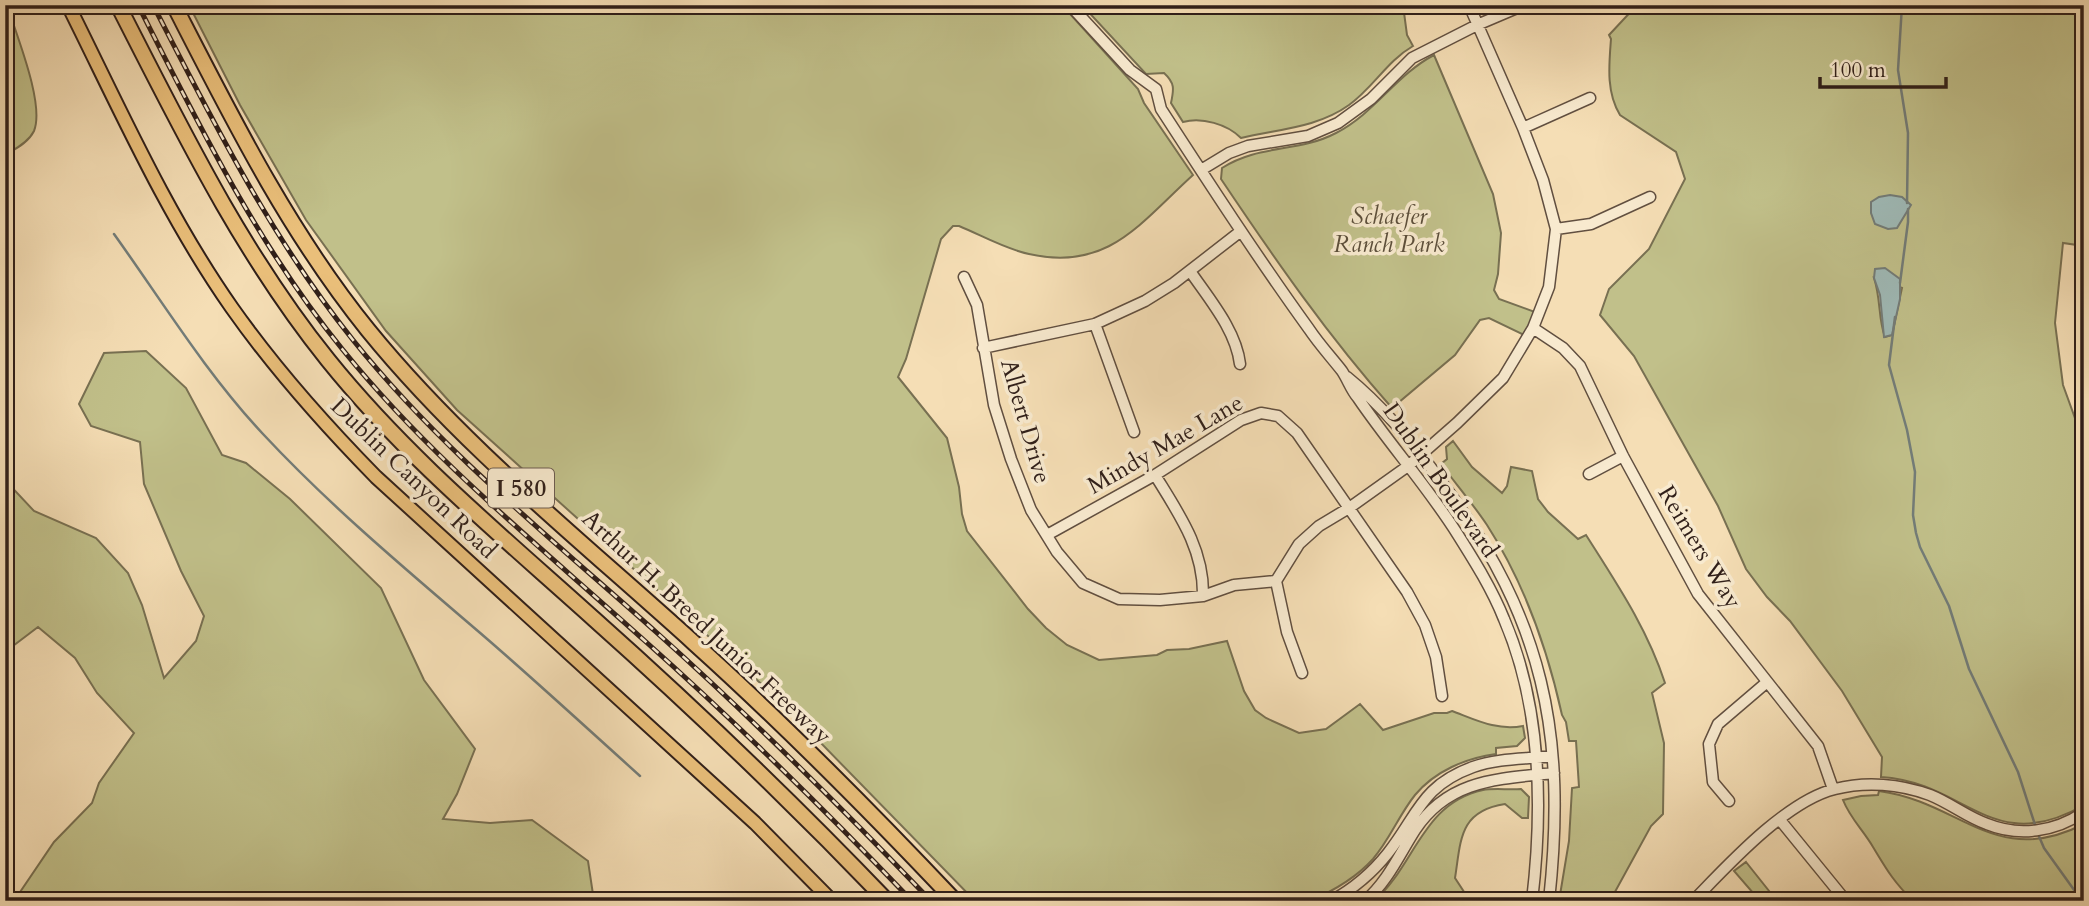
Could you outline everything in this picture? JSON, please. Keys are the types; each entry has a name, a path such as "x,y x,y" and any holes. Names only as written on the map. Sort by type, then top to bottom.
{"highway":[{"name":"I 580","path":"118,5 243,241 306,331 351,388 427,468 694,710 792,804 887,901"},
{"name":"Arthur H. Breed Junior Freeway","path":"174,5 284,212 331,282 391,358 474,444 704,651 801,743 956,901"}],"main road":[{"name":"Dublin Canyon Road","path":"68,5 153,175 191,244 232,307 279,370 376,477 755,823 832,901"}],"street":[{"name":"Dublin Boulevard","path":"1070,5 1130,69 1156,89 1161,109 1310,332 1343,373 1383,411 1421,454 1468,517 1512,597 1529,636 1548,711 1556,796 1549,901"},
{"path":"1302,673 1287,632 1276,581 1299,544 1319,527 1408,466 1503,378 1533,328 1549,287 1556,229 1543,180 1469,5"},
{"path":"1201,170 1229,153 1248,146 1308,136 1338,123 1371,99 1412,58 1524,5"},
{"path":"1523,128 1590,98"},
{"path":"1556,229 1591,225 1650,197"},
{"path":"983,348 1095,324 1145,301 1191,271 1241,231"},
{"path":"1191,271 1225,325 1238,351 1240,365"},
{"name":"Albert Drive","path":"964,277 977,305 995,405 1011,459 1031,510 1057,552 1083,583 1119,599 1160,600 1203,596 1234,585 1276,581"},
{"path":"1095,324 1134,432"},
{"name":"Reimers Way","path":"1533,328 1563,348 1580,366 1623,456 1698,594 1818,746 1833,789"},
{"name":"Dublin Boulevard","path":"1343,373 1378,428 1457,533 1505,619 1520,661 1528,695 1536,758 1535,877 1532,901"},
{"name":"Mindy Mae Lane","path":"1047,536 1155,475 1241,419 1261,413 1278,416 1297,433 1407,592 1425,625 1436,657 1442,696"},
{"path":"1589,474 1623,456"},
{"path":"1155,475 1184,523 1201,561 1204,576 1203,596"},
{"path":"1729,801 1713,782 1709,744 1718,724 1766,683"},
{"path":"1331,901 1355,886 1375,868 1390,851 1415,811 1441,784 1475,767 1552,756"},
{"path":"1365,901 1389,874 1425,817 1441,801 1477,783 1554,773"},
{"path":"1693,901 1780,820 1804,803 1833,789 1862,784 1911,789 1932,796 1987,825 2008,830 2045,830 2061,825 2084,812"},
{"path":"1780,820 1846,901"}],"green space":[{"path":"5,5 28,69 36,104 34,131 10,152 5,147"},
{"path":"189,5 1062,5 1138,89 1144,103 1193,175 1139,226 1121,239 1102,250 1080,256 1057,258 1020,252 959,226 953,226 941,239 906,359 898,377 947,438 967,531 1046,628 1067,645 1099,660 1157,655 1167,650 1189,649 1227,641 1244,691 1255,710 1299,733 1326,729 1360,704 1383,730 1434,713 1452,711 1495,726 1523,726 1525,738 1517,746 1496,748 1496,754 1462,762 1432,779 1415,795 1379,851 1366,866 1344,883 1310,901 975,901 777,698 457,410 386,331 306,220 240,105"},
{"path":"1082,5 1403,5 1407,35 1413,46 1395,59 1358,98 1337,113 1297,127 1241,138 1214,123 1198,120 1183,122 1171,103 1173,86 1168,77 1164,73 1146,74"},
{"path":"1637,5 2084,5 2084,246 2063,243 2055,323 2063,385 2084,443 2084,805 2052,819 2025,824 2002,821 1936,791 1910,782 1881,777 1882,757 1842,691 1790,621 1746,569 1718,506 1634,356 1600,315 1609,289 1649,249 1685,179 1676,152 1620,115 1610,88 1609,35","holes":["1874,278 1902,288 1892,335 1885,337"]},
{"name":"Schaefer Ranch Park","path":"1434,55 1493,194 1501,233 1494,290 1499,299 1535,312 1524,335 1489,318 1480,320 1455,355 1392,408 1324,325 1282,267 1221,179 1222,168 1250,155 1307,144 1336,133 1362,115 1420,63"},
{"path":"146,351 186,388 222,455 246,463 290,499 381,588 424,680 475,749 457,794 443,819 490,823 532,820 588,861 594,901 14,901 54,842 92,803 99,783 134,733 97,693 75,658 38,627 5,652 5,480 34,511 96,538 128,573 142,605 164,678 196,641 204,616 181,571 144,484 140,442 91,426 79,404 104,353"},
{"path":"1453,441 1472,467 1502,493 1507,486 1511,467 1532,471 1538,499 1548,512 1578,539 1586,535 1609,571 1640,625 1665,683 1652,693 1664,743 1663,814 1651,826 1610,901 1559,901 1569,841 1572,788 1579,787 1576,741 1569,741 1542,641 1513,570 1487,525 1441,464 1447,459 1446,447"},
{"path":"1521,789 1529,797 1528,818 1522,818 1505,804 1479,813 1465,829 1455,878 1470,901 1374,901 1388,887 1421,837 1446,808 1462,797 1483,790"},
{"path":"1879,791 1908,797 2002,836 2026,839 2053,836 2084,824 2084,901 1913,901 1891,875 1843,800 1878,795"},
{"path":"1746,862 1777,901 1760,901 1734,871"}],"water":[{"path":"1890,195 1902,197 1911,205 1897,228 1888,229 1875,224 1871,202"},
{"path":"1885,268 1900,279 1900,299 1892,335 1884,337 1880,295 1874,278 1875,269"}],"waterway":[{"path":"1902,5 1898,70 1908,133 1907,203"},
{"path":"1900,283 1908,209"},
{"path":"114,234 222,386 289,461 372,539 640,776"},
{"path":"1895,317 1889,365 1907,430 1915,472 1913,515 1916,533 1920,547 1949,606 1969,669 2018,772 2036,828"},
{"path":"2038,834 2044,848 2082,901"}],"railway":[{"path":"138,5 207,139 257,227 312,310 377,390 488,502 748,736 912,901"},
{"path":"153,5 221,135 270,220 323,301 387,380 498,492 692,664 762,730 931,901"}]}
